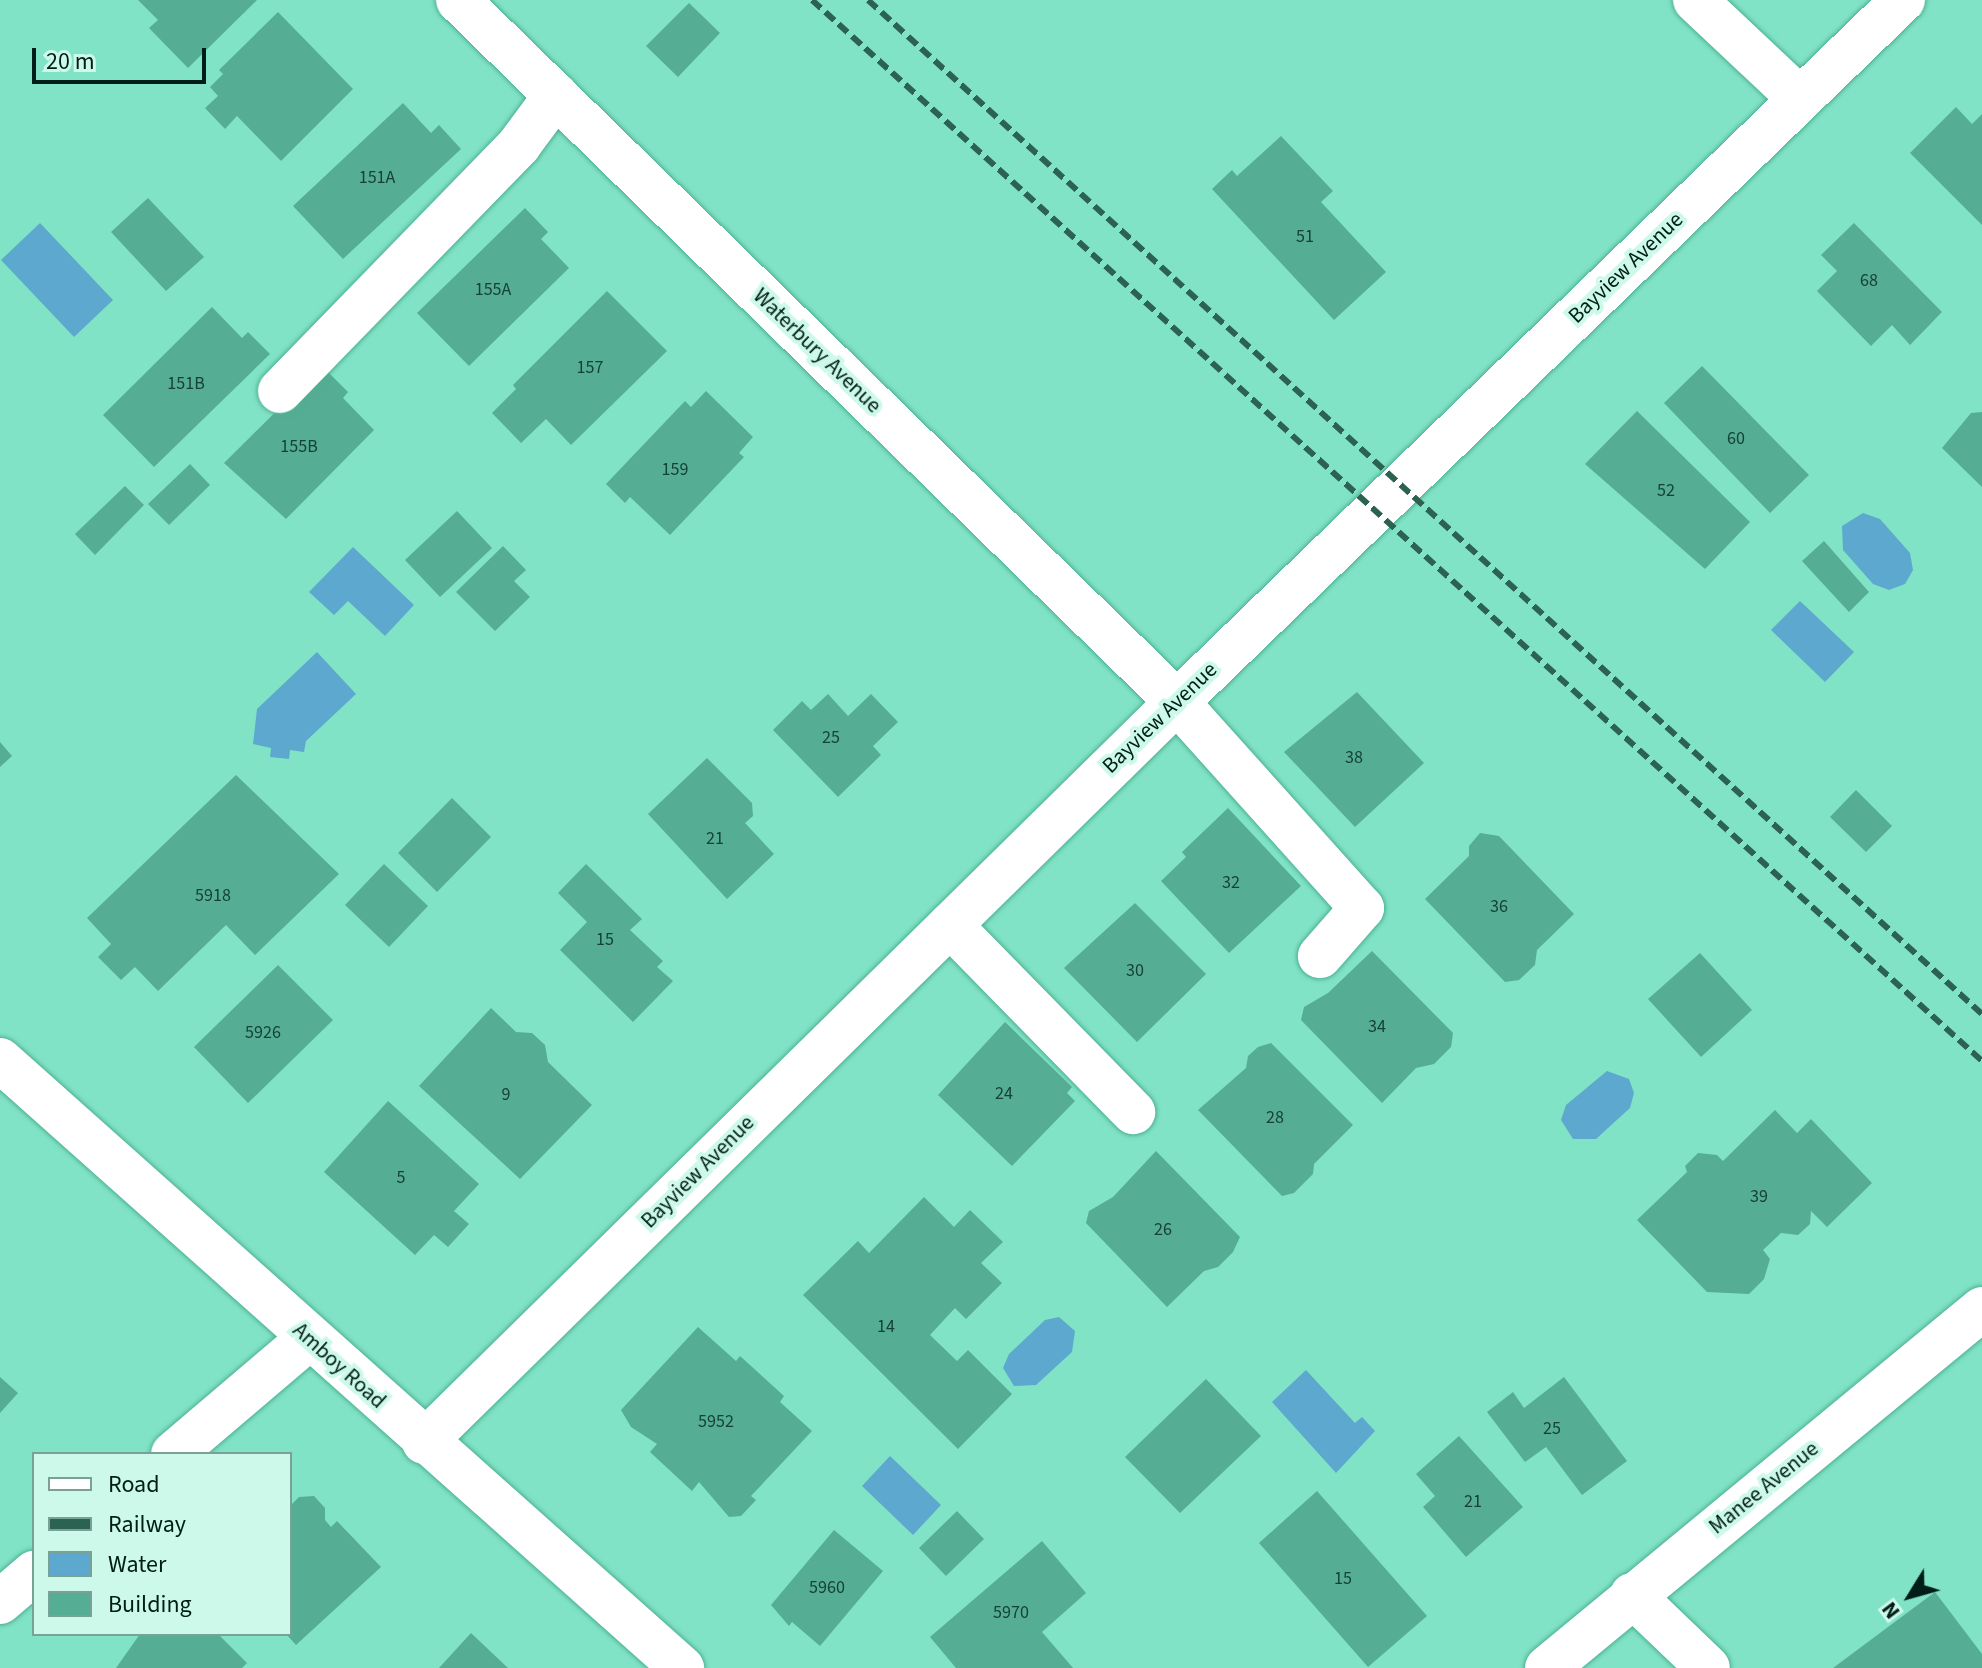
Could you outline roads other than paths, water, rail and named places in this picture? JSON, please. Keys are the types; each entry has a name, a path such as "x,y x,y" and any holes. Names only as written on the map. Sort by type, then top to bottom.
{"street":[{"name":"Waterbury Avenue","path":"458,0 1177,702 1362,908 1320,956"},
{"path":"1695,0 1800,99"},
{"name":"Bayview Avenue","path":"424,1442 1177,702 1903,0"},
{"path":"280,391 519,145 556,95"},
{"path":"950,925 1133,1112"},
{"name":"Amboy Road","path":"0,1060 308,1339 682,1668"},
{"name":"Manee Avenue","path":"1547,1668 1982,1309"},
{"path":"175,1452 308,1339"},
{"path":"0,1602 32,1575"},
{"path":"1632,1595 1708,1668"}],"water":[{"path":"40,223 113,300 74,337 1,260"},
{"path":"1863,513 1880,519 1910,553 1913,570 1905,584 1889,590 1873,584 1843,550 1842,526"},
{"path":"353,547 414,605 385,636 348,601 334,615 309,592"},
{"path":"1800,601 1854,652 1825,682 1771,630"},
{"path":"317,652 356,694 306,741 304,752 290,750 289,759 270,757 271,748 253,744 257,709"},
{"path":"1607,1071 1629,1079 1634,1093 1630,1108 1596,1139 1573,1139 1561,1120 1566,1105"},
{"path":"1059,1317 1075,1331 1072,1352 1036,1385 1014,1386 1003,1368 1009,1354 1045,1320"},
{"path":"1306,1370 1355,1423 1362,1417 1375,1431 1336,1473 1272,1402"},
{"path":"890,1456 941,1505 913,1535 862,1486"}],"railway":[{"path":"812,0 1982,1061"},
{"path":"868,0 1982,1014"}]}
